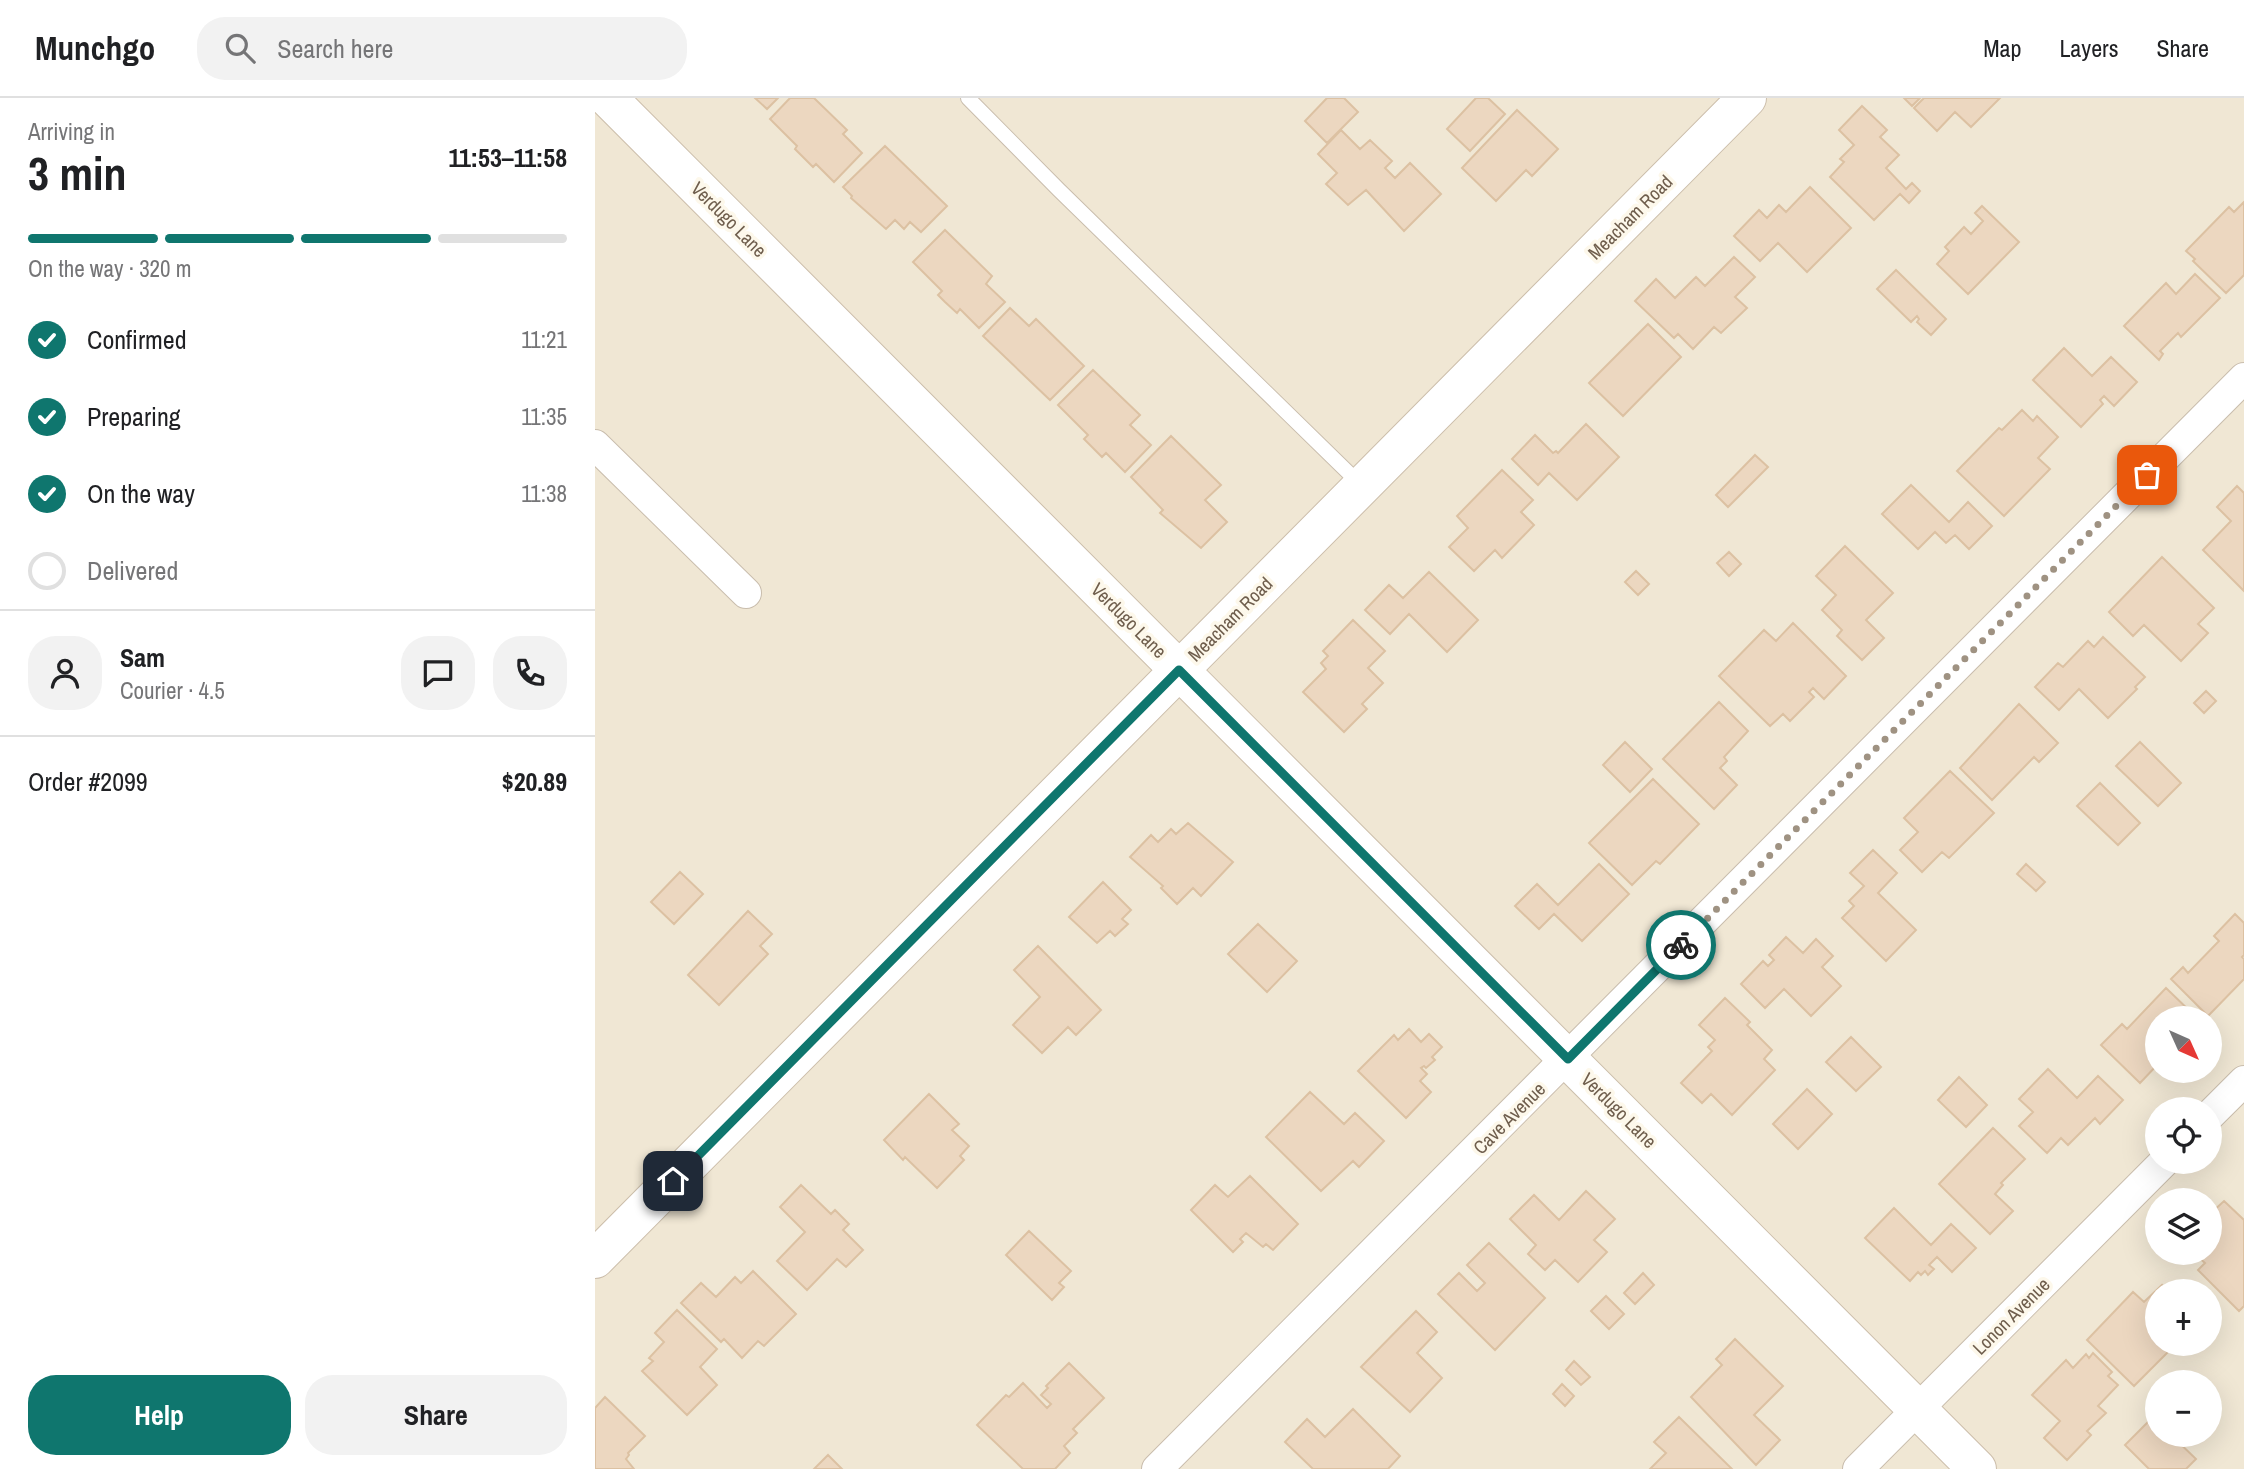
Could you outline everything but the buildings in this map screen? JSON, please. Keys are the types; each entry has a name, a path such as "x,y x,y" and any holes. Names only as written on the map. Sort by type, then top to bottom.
{"street":[{"name":"Verdugo Lane","path":"608,98 1977,1469"},
{"name":"Meacham Road","path":"595,1259 1748,98"},
{"name":"Cave Avenue","path":"1157,1469 2244,378"},
{"path":"595,445 746,593"},
{"path":"2222,1103 2244,1081"},
{"name":"Lonon Avenue","path":"1859,1469 2152,1174"}],"lane":[{"path":"968,98 1362,486"}],"shaded area":[{"path":"595,98 2244,98 2244,1469 595,1469"}],"way so far":[{"path":"1681,945 2147,475"}],"route":[{"path":"673,1181 1179,670 1568,1059 1681,945"}]}
